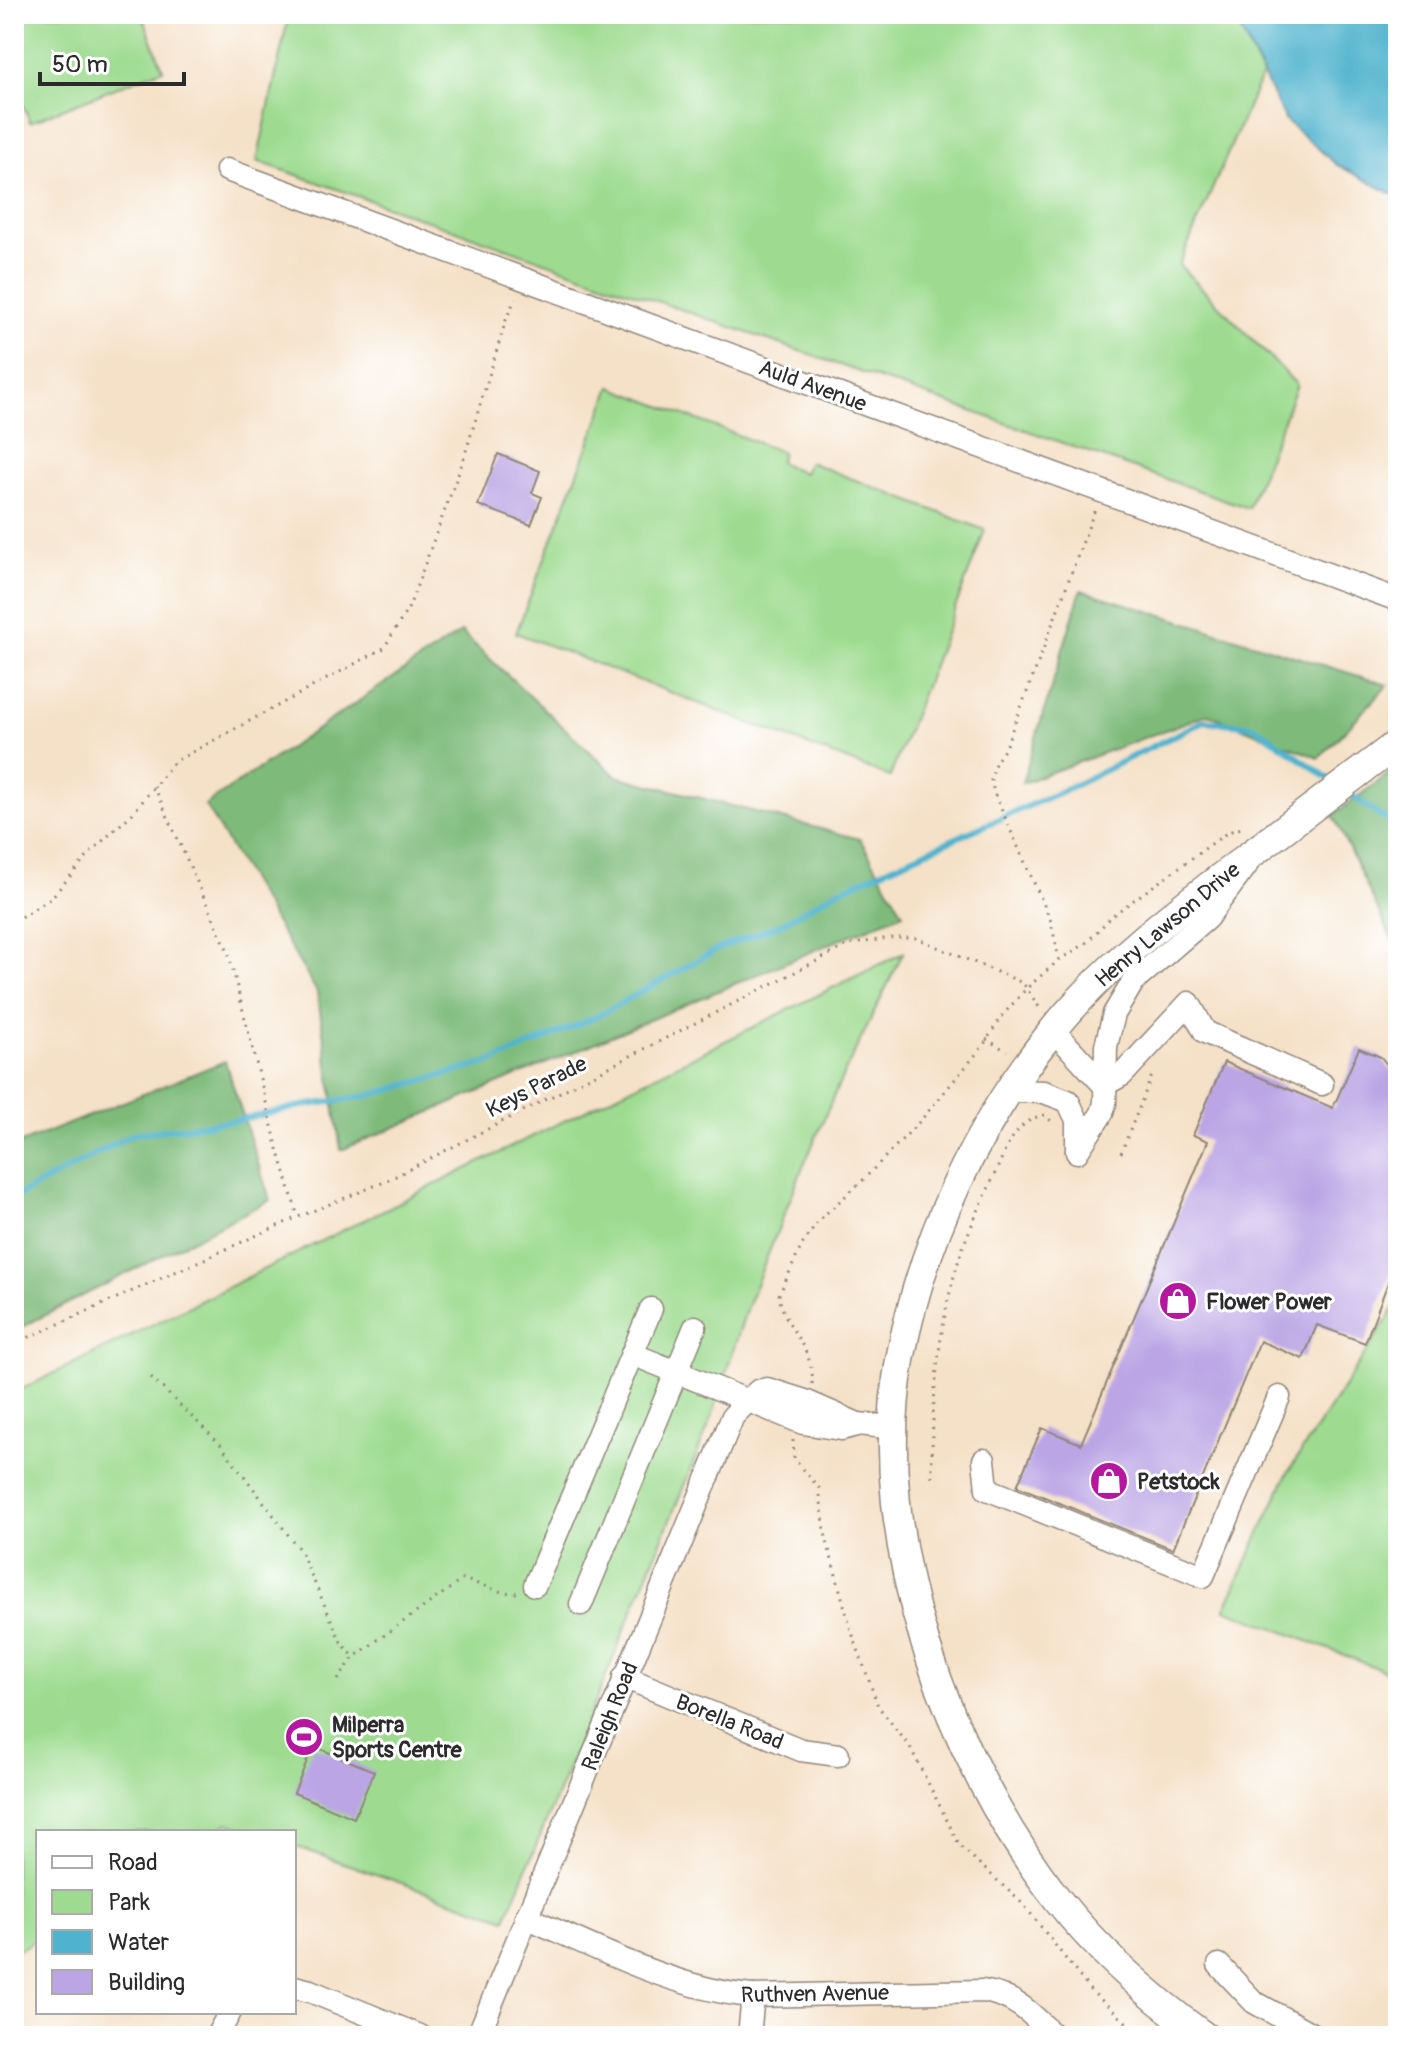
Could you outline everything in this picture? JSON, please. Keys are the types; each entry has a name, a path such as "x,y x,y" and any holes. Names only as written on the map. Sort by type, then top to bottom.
{"main road":[{"name":"Henry Lawson Drive","path":"1204,2036 1129,1975 1072,1917 1018,1845 983,1786 949,1707 913,1599 897,1503 894,1461 900,1360 941,1221 965,1167 1010,1091 1053,1030 1080,998 1135,945 1256,836 1299,818 1388,750"}],"street":[{"name":"Auld Avenue","path":"227,170 1398,600"},
{"path":"1010,1091 1044,1092 1068,1101 1077,1120 1077,1152 1105,1103 1106,1046 1114,1014 1133,982 1207,918 1256,836"},
{"path":"1104,1085 1122,1075 1189,1003 1205,1032 1322,1084"},
{"path":"1053,1030 1104,1085"},
{"path":"535,1585 651,1309"},
{"path":"581,1604 695,1327"},
{"path":"632,1354 749,1402 758,1391 777,1391 858,1424 895,1428"},
{"path":"984,1460 987,1489 1203,1576 1279,1397"},
{"name":"Raleigh Road","path":"478,2036 729,1424 738,1410 749,1402"},
{"name":"Borella Road","path":"624,1677 801,1750 838,1755"},
{"name":"Ruthven Avenue","path":"526,1917 698,1987 753,1996 983,1991 1019,2003 1054,2036"},
{"path":"1219,1965 1254,2002 1315,2036"},
{"path":"296,1988 420,2036"},
{"path":"749,2036 753,1996"},
{"path":"217,2036 229,2014"}],"path":[{"path":"14,921 50,899 96,847 133,813 174,762 384,648 409,607 463,461 506,320 523,279"},
{"path":"1059,960 1051,921 991,780 1095,511"},
{"path":"154,786 228,951 298,1217"},
{"path":"808,1394 812,1385 812,1368 779,1295 802,1245 820,1219 921,1120 1027,988 1059,960 1085,944 1113,915 1228,832 1240,827 1256,836"},
{"name":"Keys Parade","path":"14,1344 298,1217 384,1182 848,945 889,938 916,938 1023,983 1027,988"},
{"path":"1027,988 1053,1030"},
{"path":"986,1039 1007,1051"},
{"path":"1121,1153 1156,1065"},
{"path":"932,1477 934,1389 943,1330 967,1237 1019,1127 1031,1118 1045,1115 1058,1131"},
{"path":"151,1377 221,1445 301,1552 341,1642 354,1657"},
{"path":"794,1428 792,1452 819,1488 826,1538 846,1613 858,1657 878,1706 910,1747 960,1846 1024,1905 1090,1990 1127,2023 1130,2036"},
{"path":"338,1680 354,1657 463,1579 531,1598 535,1585"}],"green space":[{"path":"14,14 142,14 163,69 30,122 14,81"},
{"path":"289,14 1233,14 1262,75 1179,265 1297,385 1248,508 257,161"},
{"path":"611,387 782,452 779,462 804,473 809,462 985,530 890,777 516,633"},
{"path":"1081,590 1388,685 1319,758 1208,714 1022,783"},
{"path":"461,632 616,776 860,839 903,913 341,1150 317,992 205,805"},
{"path":"1398,767 1398,952 1333,815"},
{"name":"Milperra Sports Centre","path":"903,953 839,1084 803,1167 747,1307 711,1420 506,1919 296,1847 296,1830 248,1830 228,1823 216,1830 36,1830 36,1939 14,1953 14,1393"},
{"path":"225,1061 270,1200 14,1331 14,1146"},
{"path":"1398,1303 1398,1676 1225,1609 1287,1474"}],"water":[{"path":"1233,14 1398,14 1398,197 1337,165 1285,120"}],"building":[{"path":"498,454 540,471 532,493 542,497 531,525 478,505"},
{"path":"1359,1048 1381,1057 1398,1079 1398,1256 1365,1343 1317,1325 1303,1359 1260,1341 1173,1549 1017,1486 1042,1428 1081,1444 1208,1141 1193,1135 1224,1062 1333,1108"},
{"path":"313,1746 374,1771 354,1818 294,1793"}],"waterway":[{"path":"14,1198 133,1134 239,1120 367,1096 494,1061 598,1016 718,949 781,924 835,892 1071,787 1204,721 1254,726 1335,783"},
{"path":"1347,792 1380,816 1398,824"}],"place":[{"name":"Flower Power","path":"1178,1301"},
{"name":"Petstock","path":"1109,1481"},
{"name":"Milperra Sports Centre","path":"304,1737"}]}
